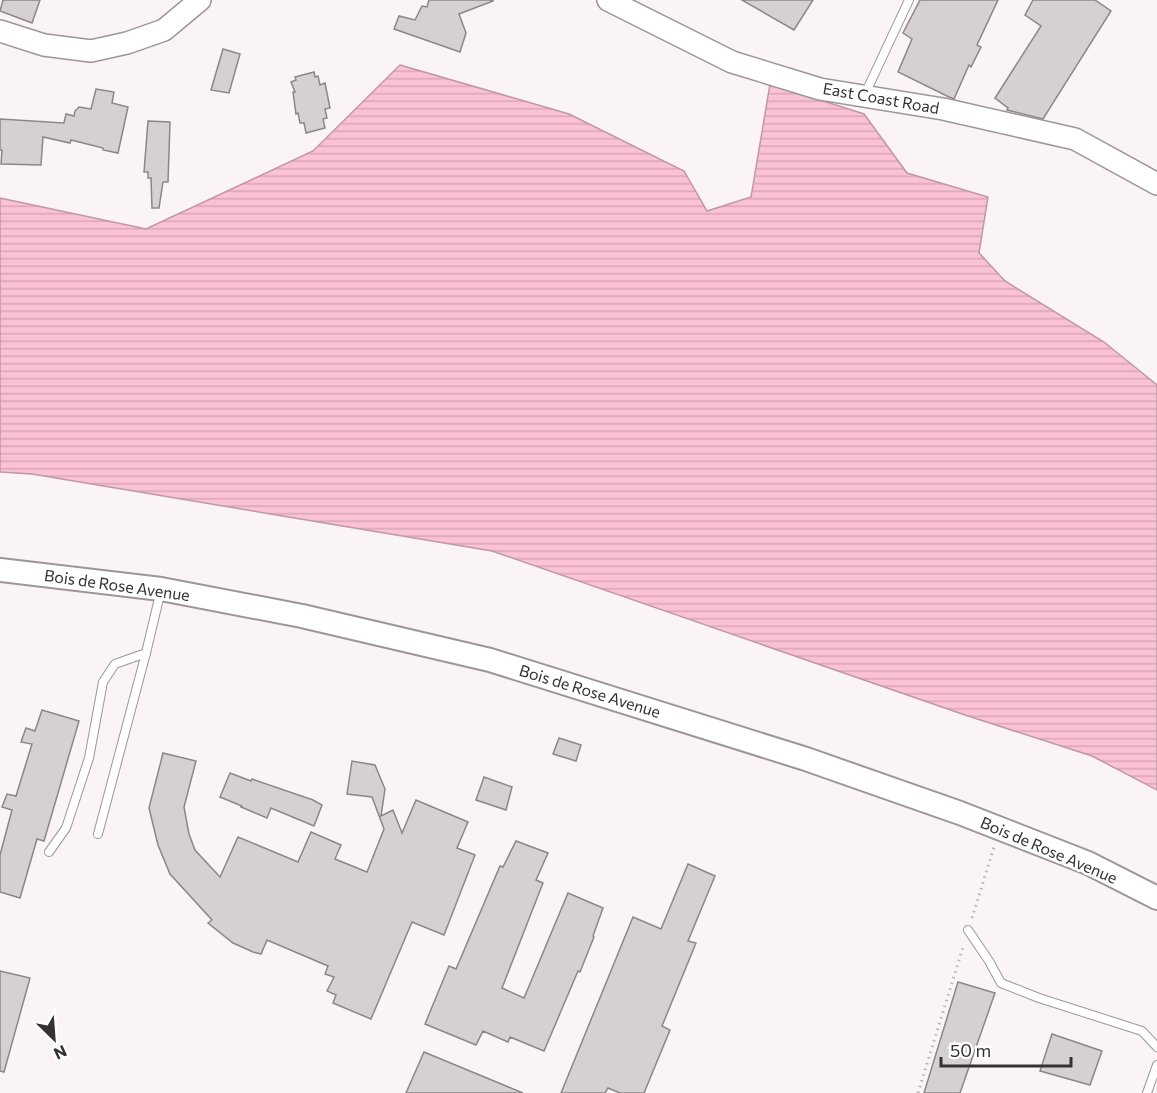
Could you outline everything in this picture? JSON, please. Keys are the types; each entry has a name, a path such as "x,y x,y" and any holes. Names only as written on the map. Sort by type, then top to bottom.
{"main road":[{"path":"0,31 44,45 91,51 127,43 164,30 201,0"},
{"name":"East Coast Road","path":"608,0 732,62 820,88 943,109 1075,139 1157,184"},
{"name":"Bois de Rose Avenue","path":"0,570 161,589 302,616 490,660 806,759 960,813 1088,863 1157,898"}],"lane":[{"path":"864,96 909,0"},
{"path":"98,834 161,589"},
{"path":"49,852 66,828 89,758 103,682 115,664 146,654"},
{"path":"968,930 1001,983 1039,998 1142,1031 1157,1047"},
{"path":"1147,1093 1157,1065"}],"path":[{"path":"918,1093 999,828"}],"shaded area":[{"path":"400,65 569,114 684,171 707,211 751,197 770,84 864,114 907,173 988,197 979,253 1005,281 1104,342 1157,385 1157,790 1092,756 965,715 492,551 32,474 0,472 0,198 146,229 313,151"}],"building":[{"path":"3,0 40,0 32,23 0,11"},
{"path":"429,0 493,1 459,14 466,33 460,52 394,29 399,16 415,20 422,6 427,7"},
{"path":"742,0 813,0 794,30"},
{"path":"920,0 998,0 977,45 981,47 971,67 969,65 954,99 898,72 912,39 903,33"},
{"path":"1033,0 1095,0 1111,11 1043,119 1007,110 1008,108 995,98 1041,26 1025,15"},
{"path":"223,49 240,54 229,93 211,90"},
{"path":"314,72 315,77 318,76 320,85 325,83 330,108 325,109 327,118 323,119 325,128 306,133 304,123 300,123 298,113 296,114 293,92 295,92 291,82 296,80 295,77"},
{"path":"96,89 114,92 112,103 128,107 118,153 71,140 70,143 43,137 41,165 1,164 0,119 64,123 66,114 74,116 79,107 91,109"},
{"path":"148,121 170,122 168,182 163,182 159,208 152,208 151,178 148,178 148,172 144,172"},
{"path":"42,710 79,721 44,841 37,839 20,898 0,892 0,855 12,810 2,807 7,794 16,796 32,744 21,742 26,728 35,731"},
{"path":"559,738 581,745 576,761 553,754"},
{"path":"163,753 196,761 184,807 189,834 195,850 220,877 238,837 298,862 311,832 341,845 335,859 367,872 384,829 372,797 347,794 352,761 375,765 385,789 381,816 393,810 402,833 416,800 468,822 457,848 475,855 444,935 412,922 371,1019 333,1003 336,995 327,991 334,977 325,974 328,966 267,940 261,954 253,952 233,943 208,923 212,920 170,874 158,845 149,808"},
{"path":"230,773 322,805 314,826 271,808 267,818 220,797"},
{"path":"484,777 512,787 506,810 476,800"},
{"path":"516,841 548,853 536,880 543,883 502,988 524,998 568,893 603,908 580,972 578,971 544,1051 510,1037 508,1042 483,1031 476,1045 425,1024 449,966 456,969 500,866 503,867"},
{"path":"688,864 715,876 688,941 696,943 662,1026 670,1030 644,1093 620,1093 608,1088 605,1093 561,1093 633,917 661,929"},
{"path":"0,971 30,978 4,1072 0,1071"},
{"path":"958,982 995,993 960,1093 924,1093"},
{"path":"1052,1034 1102,1051 1090,1085 1040,1071"},
{"path":"424,1052 523,1093 406,1093"}]}
